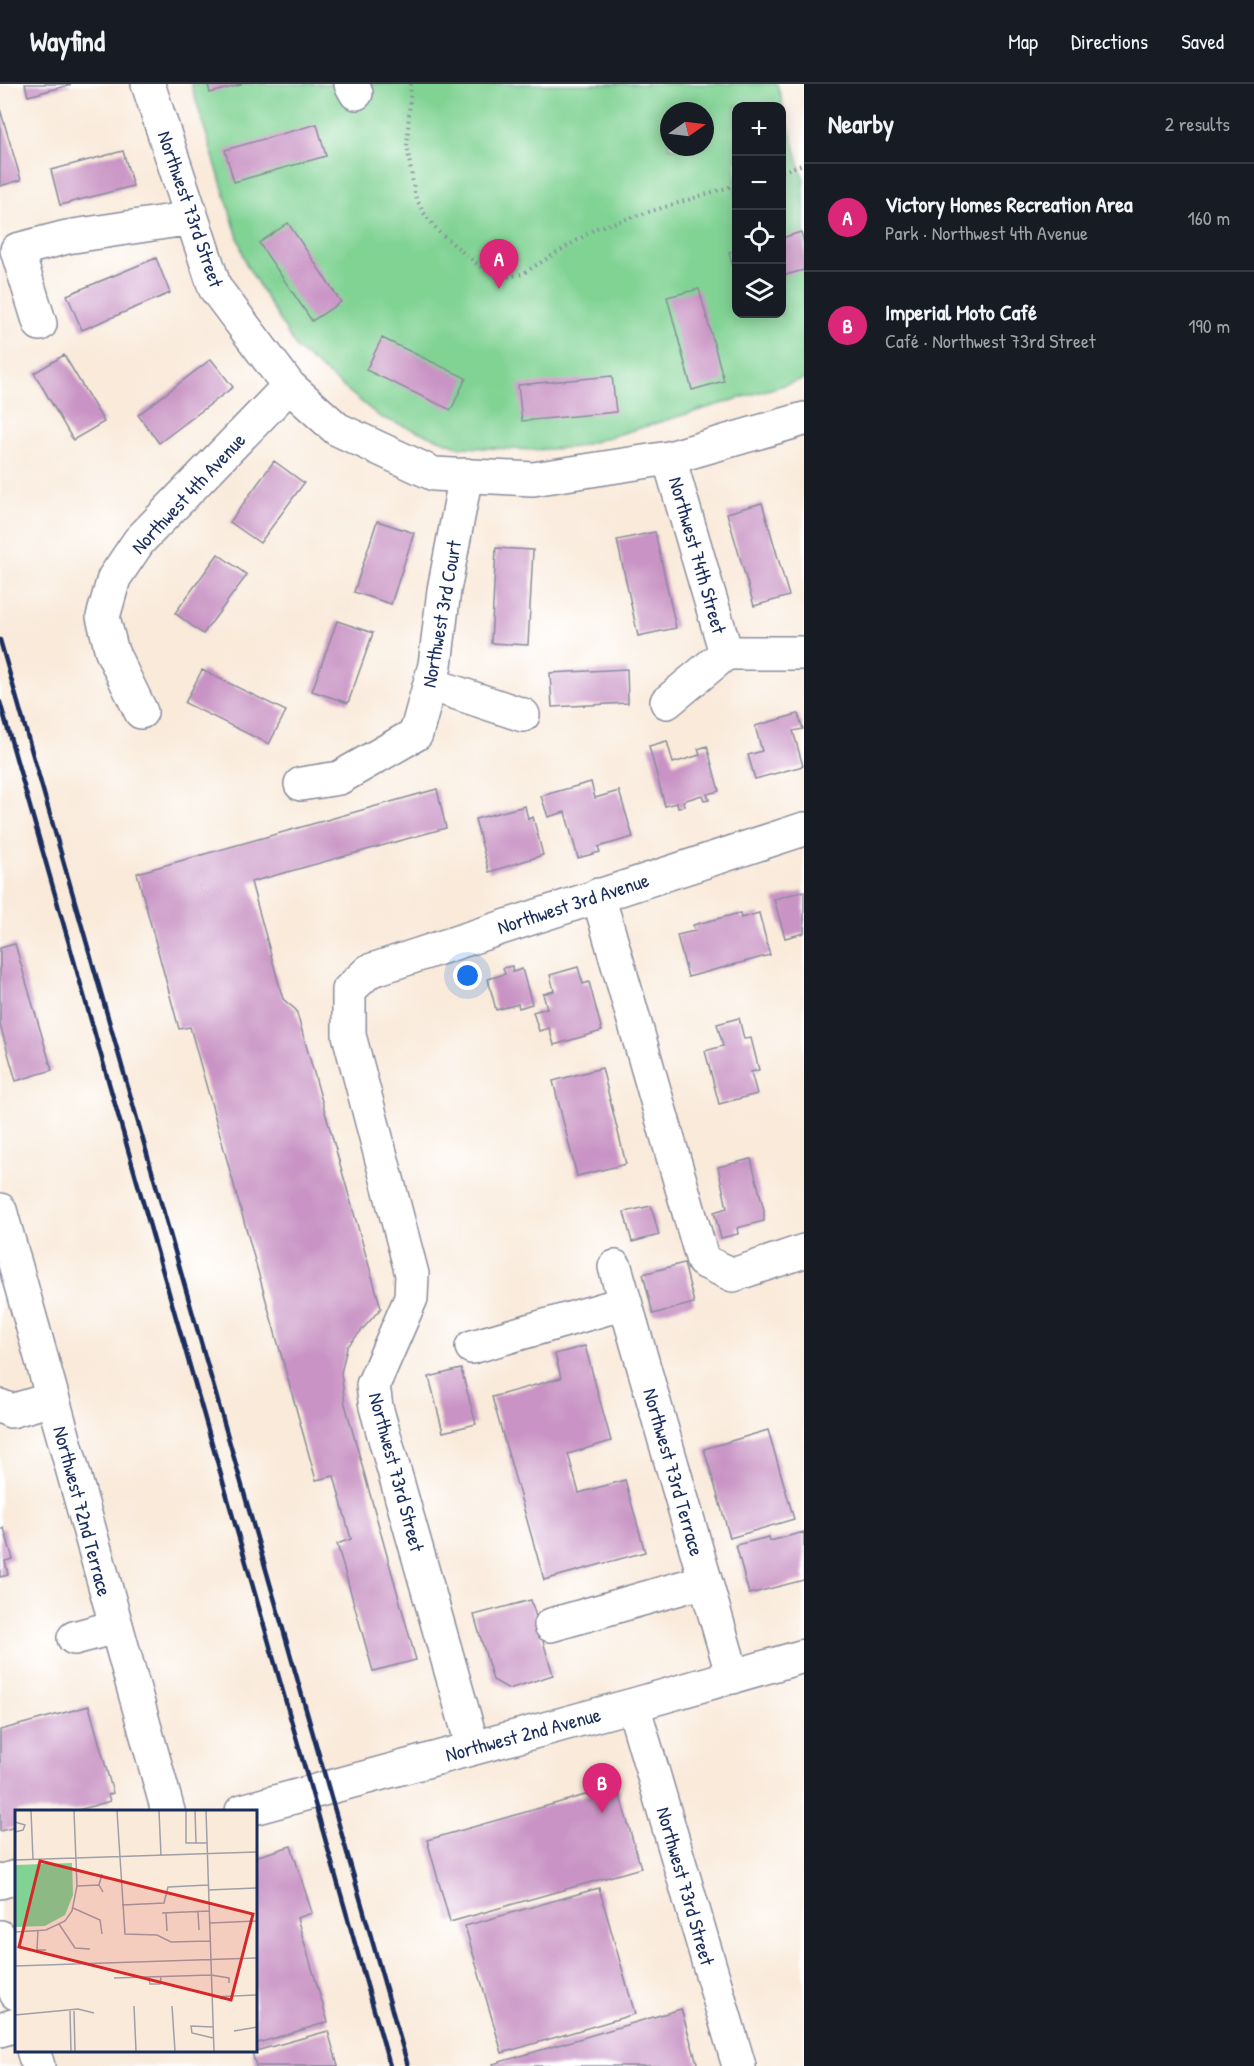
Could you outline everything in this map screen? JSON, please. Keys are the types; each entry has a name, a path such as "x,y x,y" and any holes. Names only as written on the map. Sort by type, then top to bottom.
{"street":[{"name":"Northwest 73rd Street","path":"148,84 215,288 289,386 337,429 434,474 466,475"},
{"path":"40,324 17,250 68,237 192,218"},
{"name":"Northwest 4th Avenue","path":"141,712 112,652 103,617 114,578 139,541 289,386"},
{"path":"466,475 533,479 669,458 804,419"},
{"name":"Northwest 74th Street","path":"669,458 726,652"},
{"name":"Northwest 3rd Court","path":"301,784 339,778 416,734 435,665 444,590 466,475"},
{"path":"667,702 726,652 804,653"},
{"path":"430,684 523,716"},
{"name":"Northwest 3rd Avenue","path":"349,990 369,971 598,894 804,829"},
{"path":"598,894 703,1262 733,1275 804,1251"},
{"name":"Northwest 73rd Street","path":"349,990 349,1035 412,1274 411,1298 373,1385 376,1407 472,1748"},
{"name":"Northwest 72nd Terrace","path":"0,1210 11,1292 52,1399 168,1810"},
{"name":"Northwest 73rd Terrace","path":"615,1267 733,1677"},
{"path":"472,1347 625,1303"},
{"path":"0,1406 11,1411 52,1399"},
{"path":"551,1626 705,1581"},
{"path":"74,1638 115,1627"},
{"name":"Northwest 2nd Avenue","path":"246,1810 804,1656"},
{"name":"Northwest 73rd Street","path":"633,1705 740,2066"},
{"path":"0,1882 15,1877"},
{"path":"0,1937 15,1990"},
{"path":"0,2030 15,2025"},
{"path":"34,2051 38,2066"}],"path":[{"path":"411,84 407,146 415,196 424,213 439,232 478,266 496,275 507,277 522,274 597,228 732,186"},
{"path":"786,170 804,164"}],"green space":[{"path":"191,84 777,84 782,102 732,102 732,318 786,318 786,116 804,181 804,379 576,447 537,450 460,447 380,417 297,349 246,264"}],"building":[{"path":"25,84 70,84 70,85 28,96"},
{"path":"208,84 241,84 241,85 210,93"},
{"path":"0,109 21,180 0,186"},
{"path":"317,124 326,156 234,182 225,150"},
{"path":"123,151 133,186 60,205 51,170"},
{"path":"288,223 341,302 312,321 259,243"},
{"path":"801,232 804,243 804,270 786,275 786,264 786,237"},
{"path":"156,258 170,293 82,330 67,295"},
{"path":"699,289 724,381 692,390 667,297"},
{"path":"382,338 466,378 451,410 366,370"},
{"path":"64,355 104,422 73,440 34,373"},
{"path":"211,359 233,387 159,443 138,415"},
{"path":"612,376 616,412 522,421 518,385"},
{"path":"274,461 304,483 260,543 230,522"},
{"path":"762,503 789,596 754,606 727,513"},
{"path":"377,521 414,533 391,604 354,592"},
{"path":"655,532 676,628 638,636 617,540"},
{"path":"496,548 533,550 528,645 491,643"},
{"path":"218,554 247,575 203,634 175,613"},
{"path":"337,621 373,633 348,703 312,691"},
{"path":"627,669 628,703 552,707 550,673"},
{"path":"202,670 286,711 269,744 185,703"},
{"path":"798,714 803,729 793,731 803,766 755,779 748,755 762,751 755,726"},
{"path":"667,741 673,763 700,755 698,749 707,746 719,791 707,794 709,800 704,801 702,795 683,801 685,806 678,808 677,803 665,806 649,746"},
{"path":"591,782 595,798 619,791 633,837 598,847 600,852 578,858 565,812 548,817 541,796"},
{"path":"437,789 446,828 251,882 283,999 296,1010 381,1308 347,1347 341,1373 345,1404 416,1660 373,1671 337,1544 351,1539 334,1476 316,1480 190,1027 179,1029 137,873"},
{"path":"525,806 528,819 533,817 543,855 489,872 475,819"},
{"path":"804,891 804,933 785,938 774,899"},
{"path":"740,913 741,918 759,913 770,955 688,977 677,935 695,931 693,925"},
{"path":"15,944 52,1070 16,1081 0,1025 0,948"},
{"path":"512,966 513,972 522,969 532,1004 519,1008 518,1004 496,1010 488,979 505,974 503,968"},
{"path":"578,967 583,984 589,982 602,1031 554,1045 549,1028 539,1031 533,1012 547,1008 543,994 554,991 550,975"},
{"path":"739,1018 744,1039 751,1038 759,1070 751,1072 757,1094 719,1104 705,1051 723,1046 717,1024"},
{"path":"602,1068 626,1164 577,1176 553,1081"},
{"path":"751,1159 764,1210 764,1221 737,1228 738,1234 721,1238 714,1212 727,1208 718,1167"},
{"path":"651,1206 659,1235 632,1242 624,1212"},
{"path":"684,1263 694,1303 653,1314 643,1274"},
{"path":"585,1346 611,1441 568,1454 579,1493 625,1480 645,1552 544,1580 492,1397 561,1378 555,1354"},
{"path":"461,1369 476,1424 443,1432 429,1377"},
{"path":"768,1430 794,1519 730,1538 704,1449"},
{"path":"4,1528 13,1559 5,1561 8,1575 0,1577 0,1530"},
{"path":"804,1532 804,1580 749,1594 736,1545 769,1537 770,1541"},
{"path":"531,1600 553,1675 509,1689 493,1680 474,1615"},
{"path":"89,1706 113,1793 108,1795 110,1801 78,1810 15,1810 15,1827 0,1831 0,1730"},
{"path":"617,1786 641,1868 450,1922 427,1840"},
{"path":"291,1846 312,1913 297,1918 328,2022 256,2044 256,1857"},
{"path":"599,1888 635,2014 502,2053 465,1926"},
{"path":"681,2009 698,2066 494,2066 493,2064"},
{"path":"328,2031 338,2066 256,2066 252,2052"}],"railway":[{"path":"0,640 408,2066"},
{"path":"0,702 390,2066"}],"place":[{"name":"Victory Homes Recreation Area","path":"499,289"},
{"name":"Imperial Moto Café","path":"602,1813"}]}
